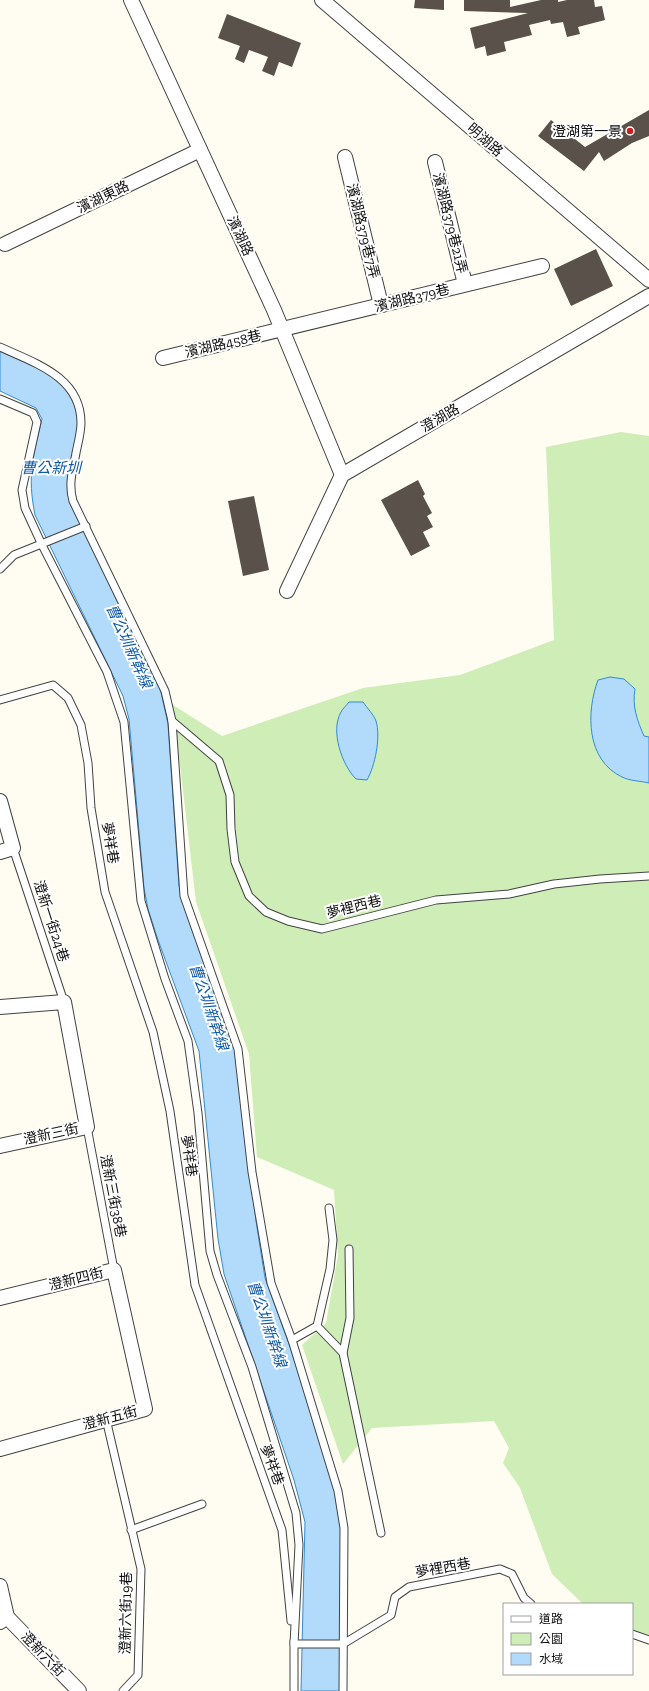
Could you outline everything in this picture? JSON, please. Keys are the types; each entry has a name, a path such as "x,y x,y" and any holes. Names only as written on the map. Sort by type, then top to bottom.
{"street":[{"name":"濱湖路","path":"131,0 282,330 342,475"},
{"name":"明湖路","path":"322,0 649,280"},
{"name":"濱湖東路","path":"5,244 200,150"},
{"name":"濱湖路379巷7弄","path":"345,157 381,305"},
{"name":"濱湖路379巷21弄","path":"435,162 465,284"},
{"name":"濱湖路379巷","path":"282,330 542,266"},
{"name":"澄湖路","path":"342,475 649,296"},
{"name":"濱湖路458巷","path":"164,358 282,330"},
{"path":"287,591 342,475"},
{"path":"0,801 6,850"},
{"path":"0,1007 64,1002"},
{"name":"澄新三街","path":"0,1146 87,1126 64,1002"},
{"name":"澄新四街","path":"0,1298 114,1270 128,1332"},
{"name":"澄新五街","path":"0,1449 145,1409 128,1332"},
{"path":"0,1586 3,1620"},
{"name":"澄新六街","path":"3,1620 79,1691"}],"lane":[{"path":"0,347 50,370 70,387 80,405 81,424 70,488 73,501 164,691 172,721 184,896 238,1049 252,1172 271,1284 292,1340 338,1491 344,1528 343,1691"},
{"path":"0,399 33,413 37,422 22,490 25,508 42,545 107,672 124,722 141,901 164,979 188,1041 198,1113 210,1251 217,1275 252,1367 296,1512 299,1545 294,1644 343,1644"},
{"path":"0,569 14,555 86,526"},
{"name":"夢祥巷","path":"0,700 53,685 68,698 81,725 88,763 91,808 105,892 153,1032 170,1112 195,1285 282,1530 294,1644 294,1691"},
{"name":"夢裡西巷","path":"172,721 219,761 230,795 231,829 235,862 249,896 266,912 288,921 322,929 436,900 509,894 554,884 649,876"},
{"name":"澄新一街24巷","path":"6,850 64,1002"},
{"name":"澄新三街38巷","path":"87,1126 114,1270"},
{"path":"292,1340 317,1326 330,1269 332,1247 329,1208"},
{"path":"349,1249 350,1318 343,1353 381,1533"},
{"path":"317,1326 343,1353"},
{"name":"澄新六街19巷","path":"106,1419 141,1569 138,1675 123,1691"},
{"path":"132,1530 202,1504"},
{"name":"夢裡西巷","path":"343,1644 392,1615 396,1597 409,1587 500,1569 512,1574 524,1598 530,1603"},
{"path":"633,1634 649,1640"}],"green space":[{"path":"621,432 649,436 649,1640 633,1638 633,1603 582,1603 552,1574 520,1488 503,1463 509,1448 494,1421 372,1428 343,1464 302,1345 326,1323 338,1255 334,1190 257,1157 249,1054 196,902 173,705 222,736 363,688 460,675 554,640 546,447"}],"water":[{"name":"曹公新圳","path":"0,351 49,373 67,390 76,405 79,422 68,492 160,688 168,724 179,886 191,926 236,1049 256,1221 265,1278 290,1347 336,1491 342,1527 340,1691 301,1691 305,1522 294,1480 224,1274 218,1239 199,1051 158,940 148,909 144,888 129,719 123,696 35,515 31,477 42,419 36,408 0,391"},
{"path":"610,677 624,679 635,689 634,701 637,719 644,736 649,737 649,783 622,777 610,769 601,759 595,747 591,720 594,693 598,680"},
{"path":"349,702 363,702 376,721 378,735 376,751 367,780 356,779 346,765 339,747 337,738 338,720 342,711"}],"building":[{"path":"415,0 444,0 444,10 414,8"},
{"path":"464,0 510,0 510,7 541,0 558,0 558,2 567,0 594,0 595,7 602,6 605,20 578,27 580,34 567,37 563,22 551,24 550,20 529,25 532,35 504,42 506,51 487,56 485,46 475,49 470,28 528,13 464,11"},
{"path":"227,14 301,43 292,67 279,62 274,76 262,71 268,57 249,50 244,63 235,59 240,46 218,38"},
{"path":"649,110 649,136 632,143 604,161 599,152 584,171 538,136 551,120 585,147"},
{"path":"596,249 613,286 571,306 554,269"},
{"path":"418,480 425,494 423,496 432,513 427,516 433,527 423,532 430,546 411,556 381,500"},
{"path":"254,496 269,570 243,576 228,501"}],"place":[{"name":"澄湖第一景","path":"630,131"}],"water label":[{"name":"曹公圳新幹線","path":"129,646"},
{"name":"曹公圳新幹線","path":"209,1007"},
{"name":"曹公圳新幹線","path":"267,1324"}]}
